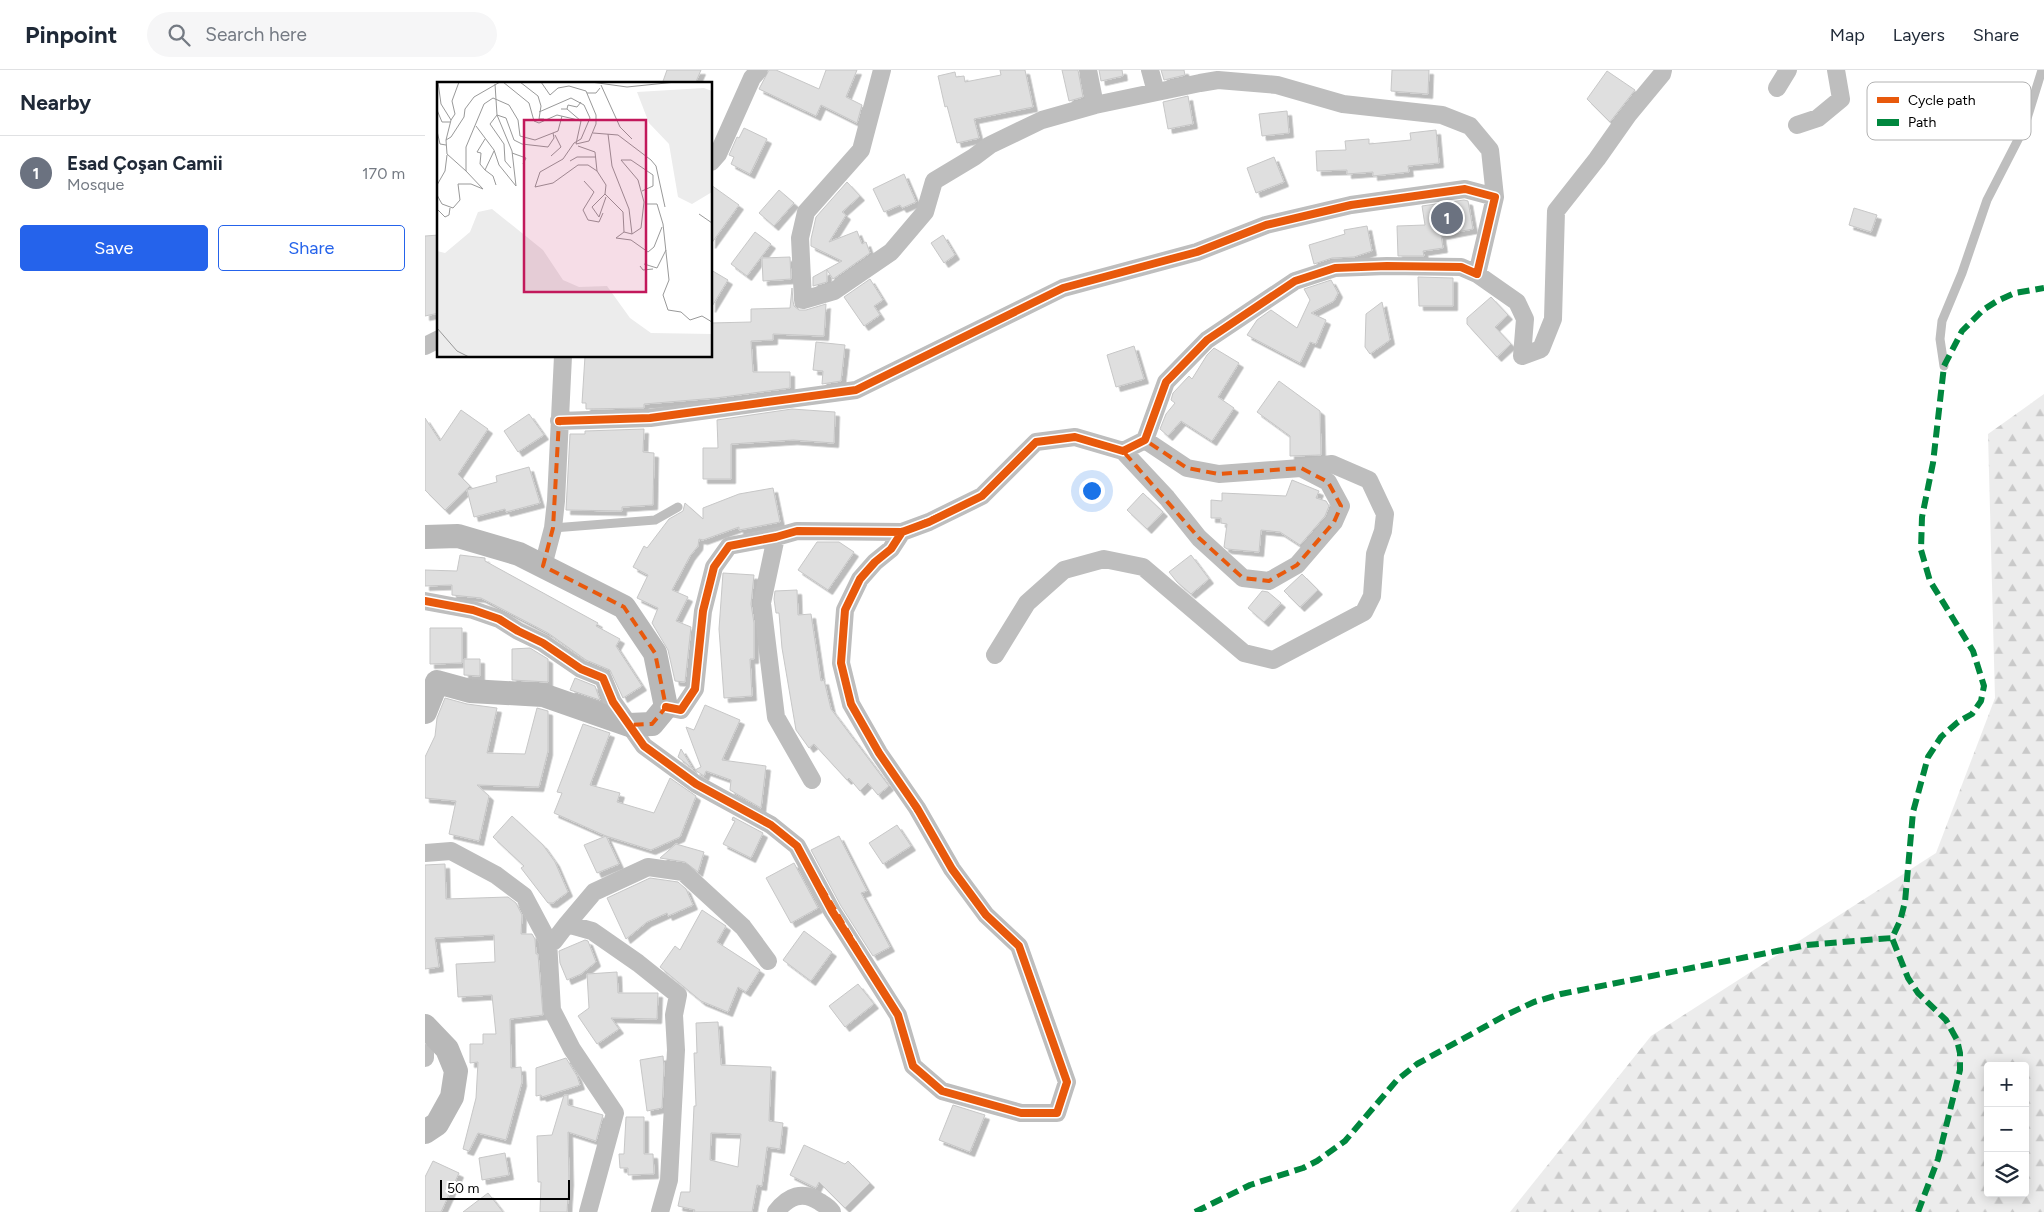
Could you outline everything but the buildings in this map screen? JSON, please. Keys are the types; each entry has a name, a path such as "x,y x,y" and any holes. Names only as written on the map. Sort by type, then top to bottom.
{"street":[{"path":"713,159 752,78 759,70"},
{"path":"882,70 861,150 806,212 800,238 803,300 834,291 891,252 925,212 934,181 990,145 1042,120 1217,75 1277,85 1343,104 1442,114 1470,126 1490,150 1495,197 1477,274"},
{"path":"1089,70 1095,105"},
{"path":"1150,70 1156,92"},
{"path":"1123,451 1145,440 1166,382 1207,340 1295,281 1335,268 1387,266 1461,267 1477,274 1517,302 1525,319 1522,356 1541,349 1553,319 1556,211 1597,159 1628,114 1662,74 1663,70"},
{"path":"1777,88 1788,70"},
{"path":"1797,125 1818,118 1841,99 1836,70"},
{"path":"559,421 650,418 856,390 1063,288 1197,252 1266,225 1351,205 1465,189 1495,197"},
{"path":"425,346 437,340"},
{"path":"543,566 553,528 563,358"},
{"path":"666,707 681,710 695,689 703,611 714,567 729,546 797,531 860,530 901,532 929,522 982,496 1036,442 1075,437 1123,451 1167,498 1199,538 1243,578 1269,581 1297,565 1334,522 1341,506 1328,482 1301,468"},
{"path":"995,655 1027,603 1064,570 1104,559 1143,567 1244,652 1273,660 1364,612 1372,596 1375,554 1383,531 1385,514 1369,480 1332,464 1219,474 1187,468 1145,440"},
{"path":"425,601 473,610 499,619 543,643 581,670 603,678 613,702 644,746 696,784 771,825 797,846 832,911 897,1015 913,1066 942,1091 1021,1113 1057,1113 1067,1082 1019,946 986,915 952,869 917,808 879,753 851,704 841,663 845,610 859,579 891,549 901,532"},
{"path":"425,537 459,536 519,554 624,606 655,653 666,707"},
{"path":"776,537 761,603 776,717 812,780"},
{"path":"425,712 431,684 470,691 543,695 629,725 652,724 666,707"},
{"path":"425,854 451,852 495,875 524,896 549,941 552,1010 572,1049 615,1113 588,1212"},
{"path":"549,941 554,941 595,892 648,867 683,872 743,927 768,961"},
{"path":"567,924 592,931 638,963 678,995 674,1015 675,1050 669,1180 660,1212"},
{"path":"425,1026 447,1049 456,1071 452,1097 437,1124 425,1132"},
{"path":"425,1053 425,1058"},
{"path":"776,1212 786,1200 804,1195 813,1196 829,1207 832,1212"}],"lane":[{"path":"2031,105 2042,70"},
{"path":"1944,366 1940,339 1942,321 1962,273 1987,200 2018,140"},
{"path":"553,528 655,520 678,507"}],"highlighted area":[{"path":"1465,189 1495,197 1477,274 1461,267 1387,266 1335,268 1295,281 1207,340 1166,382 1145,440 1187,468 1219,474 1301,468 1328,482 1341,506 1334,522 1297,565 1269,581 1243,578 1199,538 1123,451 1075,437 1036,442 982,496 902,532 891,549 860,579 845,610 841,663 851,704 952,869 986,915 1019,946 1067,1082 1057,1113 1021,1113 942,1091 913,1066 898,1015 797,846 771,825 696,784 644,746 629,725 652,724 666,707 655,653 624,607 543,566 553,528 559,421 650,418 856,390 1063,288 1197,252 1266,225 1351,205"}],"green space":[{"path":"2044,394 2044,1212 1510,1212 1651,1036 1936,853 1995,698 1988,434"}],"marked path":[{"path":"1918,1212 1938,1159 1960,1070 1960,1053 1957,1040 1946,1020 1918,993 1908,978 1892,938 1900,921 1905,902 1913,812 1928,757 1941,737 1958,722 1972,714 1981,701 1984,686 1973,651 1930,581 1921,550 1922,517 1933,463 1944,366 1962,331 1983,310 1997,301 2015,293 2044,288"},
{"path":"1195,1212 1250,1185 1303,1168 1317,1161 1345,1141 1397,1080 1417,1064 1508,1014 1534,1002 1561,994 1807,945 1892,938"}],"cycle path":[{"path":"559,421 650,418 856,390 1063,288 1197,252 1266,225 1351,205 1465,189 1495,197 1477,274 1461,267 1387,266 1335,268 1295,281 1207,340 1166,382 1145,440 1123,451 1075,437 1036,442 982,496 929,522 902,532 797,531 729,546 714,567 703,611 695,689 681,710 666,707"},
{"path":"425,601 473,610 499,619 543,643 581,669 603,678 613,702 644,746 696,784 771,825 797,846 832,911 898,1015 913,1066 942,1091 1021,1113 1057,1113 1067,1082 1019,946 986,915 952,869 917,808 879,753 851,704 841,663 845,610 860,579 875,562 891,549 902,532"}],"place":[{"name":"Esad Çoşan Camii","path":"1447,218"}]}
